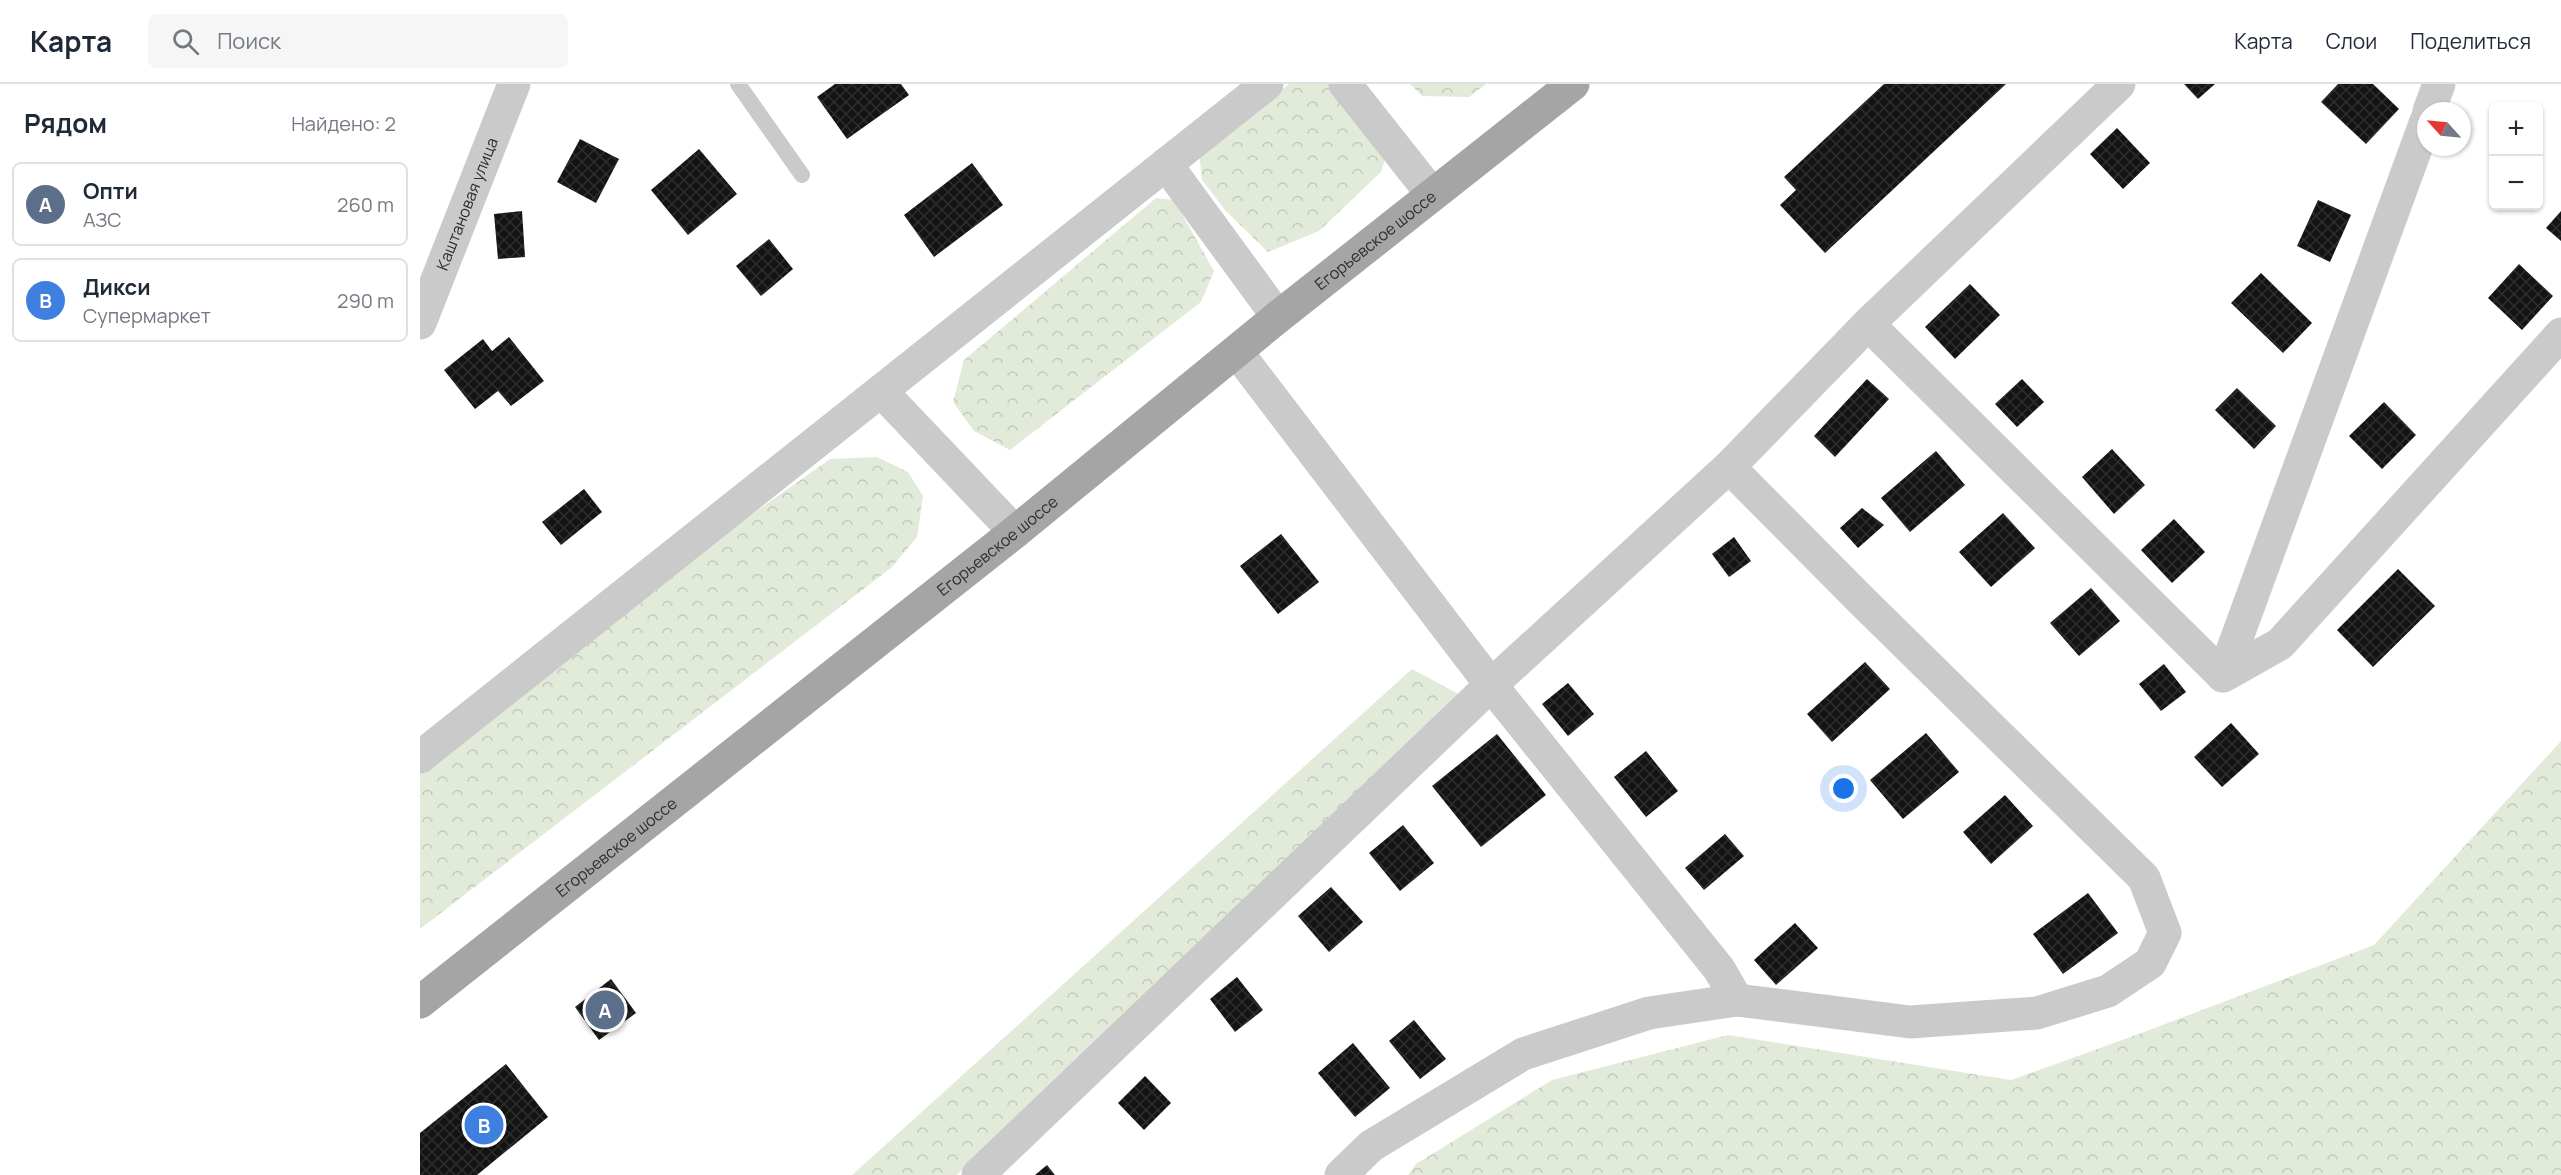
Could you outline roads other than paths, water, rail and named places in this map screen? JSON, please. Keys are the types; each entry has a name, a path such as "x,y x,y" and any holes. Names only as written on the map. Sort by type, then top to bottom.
{"main road":[{"name":"Егорьевское шоссе","path":"420,1002 1015,532 1278,317 1573,84"}],"street":[{"name":"Каштановая улица","path":"420,323 514,84"},
{"path":"420,757 1267,84"},
{"path":"1345,84 1432,194"},
{"path":"978,1175 1491,685 1729,467 1868,324 2119,84"},
{"path":"2432,102 2439,84"},
{"path":"2223,676 2417,146"},
{"path":"1166,164 1278,317"},
{"path":"1868,324 2223,676"},
{"path":"2223,676 2280,644 2561,334"},
{"path":"1237,352 1491,685 1719,969 1737,1000"},
{"path":"881,391 1015,532"},
{"path":"1341,1175 1371,1146 1523,1054 1649,1013 1737,1000 1910,1023 2037,1014 2108,991 2150,963 2165,933 2144,878 1729,467"}],"lane":[{"path":"738,84 801,176"}],"place":[{"name":"Опти","path":"605,1010"},
{"name":"Дикси","path":"484,1125"}]}
